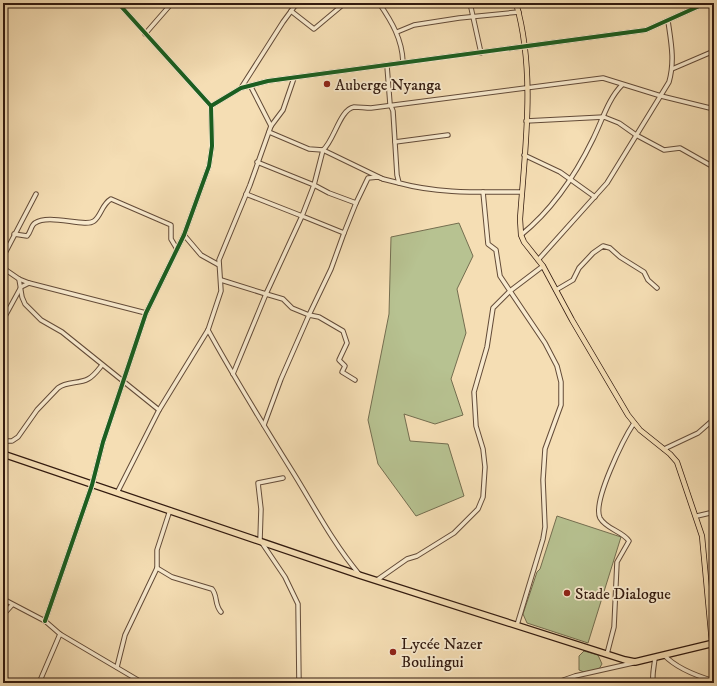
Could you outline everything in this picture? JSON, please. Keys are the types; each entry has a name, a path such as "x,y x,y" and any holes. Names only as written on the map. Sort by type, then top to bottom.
{"highway":[{"path":"3,454 260,540 359,575 635,662 713,643"}],"main road":[{"path":"516,3 526,47 526,121 521,235 524,242 543,266 610,385 634,423 677,462 697,516 702,536 713,643"}],"street":[{"path":"45,621 92,485 103,442 146,313 184,235 209,166 212,146 211,106 118,3"},
{"path":"146,34 172,3"},
{"path":"241,88 297,3"},
{"path":"292,10 314,29 345,3"},
{"path":"379,3 397,32 403,62"},
{"path":"470,3 481,53"},
{"path":"211,106 241,88 268,82 387,66 403,62 481,53 646,30 706,3"},
{"path":"397,32 414,25 459,18 473,18 519,12"},
{"path":"538,260 607,183 669,82 673,55 668,21"},
{"path":"672,69 714,51"},
{"path":"387,66 390,104 393,111 397,175 399,183"},
{"path":"117,493 159,410 208,330 221,291 219,265 271,126 283,110 294,78"},
{"path":"232,374 266,294 302,216 314,185 323,150 329,145 342,116 348,110 354,107 364,108 603,78 661,96 714,109"},
{"path":"521,235 536,223 580,165 613,94 622,85"},
{"path":"251,87 271,126"},
{"path":"526,121 604,116 619,123 636,135 664,150 680,148 710,165 714,165"},
{"path":"269,132 309,149 323,150 383,179"},
{"path":"395,142 448,135"},
{"path":"524,155 548,165 595,197"},
{"path":"257,162 314,185 329,193 356,202"},
{"path":"264,425 281,379 331,269 356,202 368,178 378,177 430,189 483,192 522,192"},
{"path":"483,192 488,244 496,250 500,276 545,343 557,366 561,382 561,405 545,449 543,480 545,528 517,625"},
{"path":"3,257 36,194"},
{"path":"246,194 344,233"},
{"path":"14,234 27,236 33,223 41,220 64,220 89,223 94,221 105,202 110,199 171,225 171,239 177,249"},
{"path":"184,235 201,254 219,265"},
{"path":"556,290 574,280 579,268 593,253 603,246 610,248 620,257 644,272 648,280 657,288"},
{"path":"377,580 407,559 417,556 454,533 478,509 483,496 485,467 483,449 476,426 474,392 487,347 493,308 510,291 543,266"},
{"path":"3,268 19,279 28,283 146,313"},
{"path":"19,279 22,297 25,304"},
{"path":"221,280 283,299 292,308 309,315 319,317 343,331 347,343 339,360 345,366 342,372 355,380"},
{"path":"3,320 21,287 28,283"},
{"path":"16,297 42,320 62,332 159,410"},
{"path":"208,330 232,374 325,527 343,555 359,575"},
{"path":"3,441 12,441 18,437 37,410 58,388 62,385 86,380 93,376 102,365"},
{"path":"664,449 698,433 714,419"},
{"path":"607,654 614,627 617,562 629,541 626,537 606,524 600,518 598,510 608,472 626,435 634,423"},
{"path":"282,478 258,483 261,509 260,540 285,577 298,604 299,683"},
{"path":"117,667 125,636 157,568 157,550 170,510"},
{"path":"697,516 714,512"},
{"path":"157,568 172,577 212,589 215,594 215,604 221,612"},
{"path":"708,596 714,595"},
{"path":"3,599 45,621 60,634 143,683"},
{"path":"3,615 12,604"},
{"path":"39,683 60,634"},
{"path":"664,656 669,661 683,669 697,676 714,681"},
{"path":"653,683 652,673 655,658"},
{"path":"555,683 575,676 635,662"}],"green space":[{"path":"459,223 473,256 457,289 466,333 451,379 463,415 435,424 404,414 410,441 448,444 464,496 416,516 378,464 368,420 389,314 391,237"},
{"name":"Stade Dialogue","path":"557,516 621,537 588,643 527,623 523,614 537,572 540,569"},
{"path":"584,651 598,655 602,664 599,669 584,672 579,670 579,656"}],"cycle path":[{"path":"45,621 92,485 103,442 146,313 184,235 209,166 212,146 211,106 118,3"},
{"path":"211,106 241,88 268,81 646,30 706,3"}],"place":[{"name":"Auberge Nyanga","path":"327,84"},
{"name":"Stade Dialogue","path":"567,593"},
{"name":"Lycée Nazer Boulingui","path":"393,652"}]}
